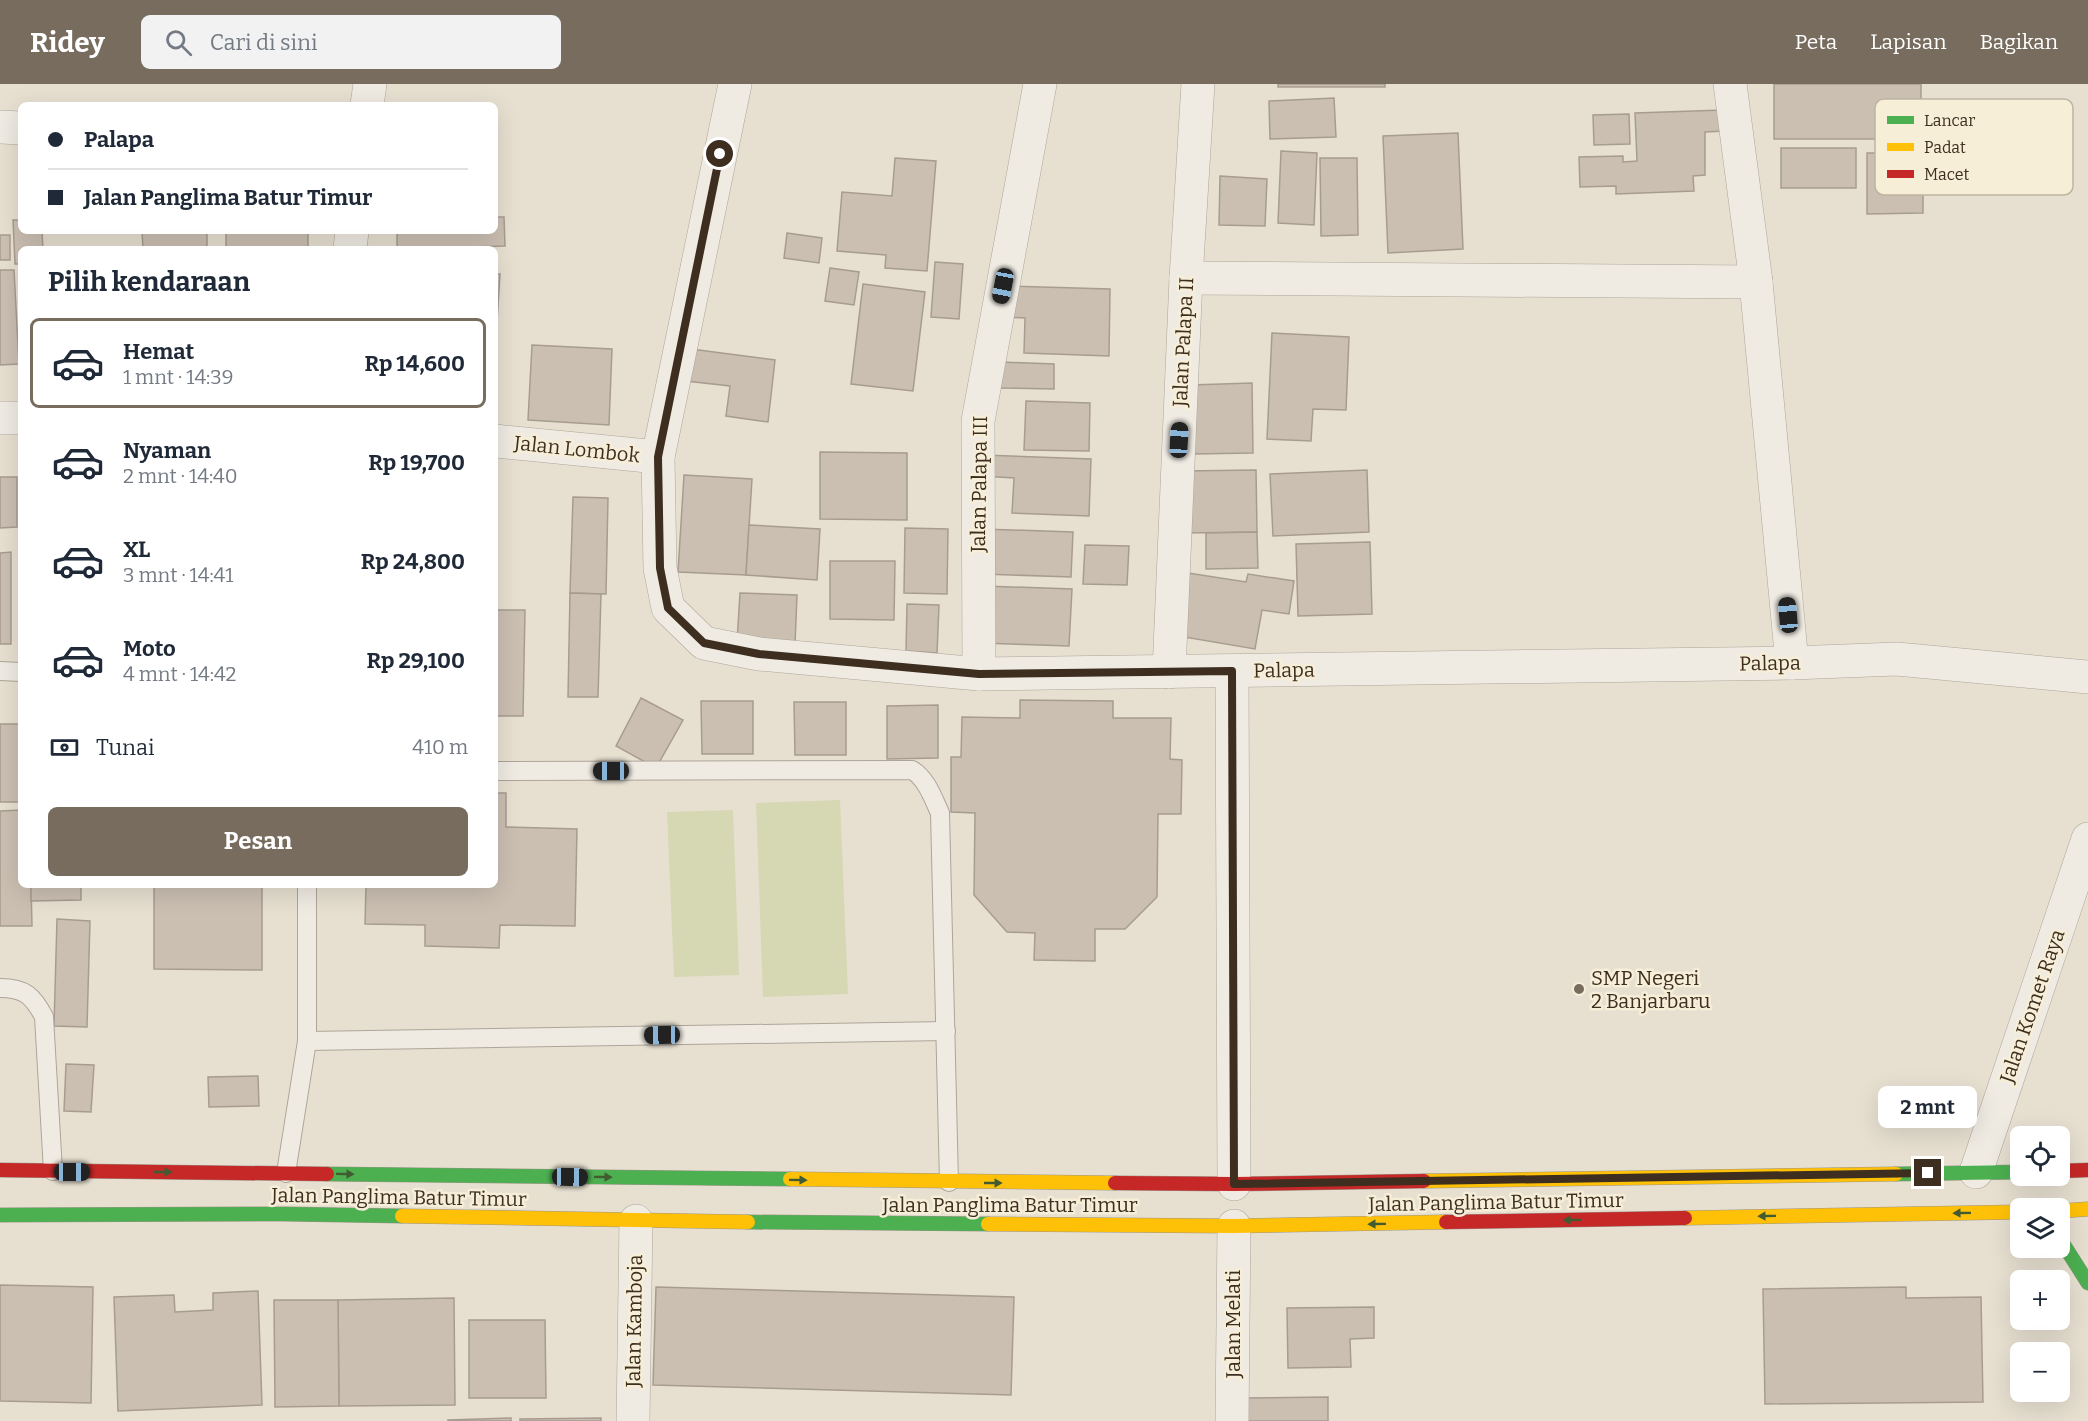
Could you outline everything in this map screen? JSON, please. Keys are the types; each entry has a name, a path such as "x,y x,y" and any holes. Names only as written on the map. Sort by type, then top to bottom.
{"main road":[{"name":"Jalan Panglima Batur Timur","path":"0,1170 129,1172 281,1179 763,1185 927,1182 1234,1184 2010,1172"},
{"path":"2070,1171 2088,1170"},
{"path":"129,1172 141,1183"},
{"path":"916,1193 927,1182"},
{"name":"Jalan Panglima Batur Timur","path":"0,1215 136,1209 281,1209 636,1221 763,1217 1234,1226 2010,1212"},
{"path":"2070,1210 2088,1209"},
{"path":"2070,1255 2088,1283"}],"street":[{"path":"367,102 370,84"},
{"name":"Palapa","path":"735,84 658,457 660,568 668,608 704,643 759,654 979,674 1792,663 1897,659 2088,677"},
{"name":"Jalan Palapa III","path":"979,674 978,420 1040,84"},
{"name":"Jalan Palapa II","path":"1169,672 1186,278 1198,84"},
{"path":"1730,84 1756,282 1792,663"},
{"path":"0,127 18,128"},
{"path":"1186,278 1756,282"},
{"path":"0,418 18,418"},
{"name":"Jalan Lombok","path":"498,441 658,457"},
{"path":"1232,671 1234,1184"},
{"name":"Jalan Komet Raya","path":"1976,1172 2088,839"},
{"name":"Jalan Kamboja","path":"633,1421 636,1221"},
{"name":"Jalan Melati","path":"1232,1421 1234,1226"}],"lane":[{"path":"0,671 18,672"},
{"path":"498,771 912,770 917,773 928,788 940,813 949,1182"},
{"path":"281,1179 307,1041 307,888"},
{"path":"0,988 24,991 37,1002 44,1017 53,1171"},
{"path":"307,1041 946,1031"}],"green space":[{"path":"840,800 848,994 763,997 756,803"},
{"path":"733,810 739,975 674,977 667,812"}],"building":[{"path":"1278,84 1385,84 1385,87 1278,87"},
{"path":"1774,84 1921,84 1921,99 1875,99 1875,139 1774,139"},
{"path":"1334,98 1336,137 1270,139 1269,101"},
{"path":"1723,110 1724,131 1705,132 1705,175 1693,176 1694,191 1616,194 1616,186 1580,187 1579,157 1623,156 1623,162 1637,161 1635,113"},
{"path":"1629,114 1630,144 1594,145 1593,115"},
{"path":"1458,133 1463,249 1388,253 1383,136"},
{"path":"1781,148 1856,148 1856,188 1781,188"},
{"path":"1281,151 1317,153 1314,225 1278,223"},
{"path":"1867,153 1875,153 1875,195 1923,195 1923,213 1867,214"},
{"path":"895,158 936,161 927,271 885,268 886,255 837,251 842,192 892,196"},
{"path":"1320,158 1357,158 1358,235 1321,236"},
{"path":"1220,176 1267,179 1265,226 1219,225"},
{"path":"498,217 504,217 505,246 397,246 397,234 498,234"},
{"path":"13,220 18,220 18,234 42,234 43,246 18,246 18,264 15,264"},
{"path":"787,233 822,238 819,263 784,258"},
{"path":"142,234 207,234 207,246 143,246"},
{"path":"226,234 308,234 308,246 226,246"},
{"path":"0,235 10,235 10,260 0,260"},
{"path":"935,262 963,264 959,319 931,317"},
{"path":"830,268 859,272 854,305 825,301"},
{"path":"0,270 14,270 18,364 0,365"},
{"path":"498,274 500,274 498,306"},
{"path":"863,284 925,292 913,391 851,384"},
{"path":"1004,286 1110,289 1109,356 1024,353 1025,318 1003,317"},
{"path":"1272,333 1349,337 1346,410 1313,409 1311,441 1267,439"},
{"path":"532,345 612,349 609,425 528,420"},
{"path":"691,349 775,360 768,422 726,416 730,386 686,381"},
{"path":"1001,362 1054,364 1054,389 1000,388"},
{"path":"1252,383 1253,453 1192,454 1191,385"},
{"path":"1026,401 1090,403 1089,451 1024,450"},
{"path":"820,452 907,453 907,520 820,519"},
{"path":"982,455 1091,459 1089,516 1012,513 1014,478 982,476"},
{"path":"1256,470 1257,532 1183,533 1182,471"},
{"path":"1367,470 1369,532 1273,536 1270,474"},
{"path":"684,475 752,479 746,575 678,572"},
{"path":"0,477 17,477 17,527 0,528"},
{"path":"573,497 608,498 606,594 570,593"},
{"path":"749,525 820,529 817,580 746,575"},
{"path":"905,528 948,529 947,594 904,593"},
{"path":"984,529 1073,532 1071,577 983,574"},
{"path":"1257,532 1258,568 1206,569 1206,533"},
{"path":"1370,542 1372,614 1298,616 1296,544"},
{"path":"1085,545 1129,546 1127,585 1083,584"},
{"path":"11,552 11,644 0,644 0,553"},
{"path":"830,561 895,561 894,620 830,619"},
{"path":"1188,573 1246,582 1248,574 1294,581 1289,614 1262,610 1255,649 1178,636"},
{"path":"984,586 1072,589 1069,646 981,643"},
{"path":"570,593 601,594 598,697 568,697"},
{"path":"740,593 797,595 795,645 737,642"},
{"path":"907,604 939,605 937,653 906,651"},
{"path":"498,610 525,610 523,716 498,716"},
{"path":"641,698 683,720 656,768 616,746"},
{"path":"1020,700 1113,701 1113,718 1171,718 1170,759 1182,760 1181,814 1158,814 1157,897 1125,929 1095,929 1095,961 1034,960 1035,933 1007,932 974,895 975,813 951,812 951,757 961,757 962,717 1020,718"},
{"path":"701,701 753,701 753,754 702,754"},
{"path":"794,702 846,702 846,755 795,755"},
{"path":"938,705 938,758 887,759 887,706"},
{"path":"0,724 18,724 18,802 0,802"},
{"path":"498,793 506,793 506,827 577,829 575,926 500,925 499,948 425,946 425,925 365,924 366,888 498,888"},
{"path":"18,810 18,888 31,888 32,926 0,926 0,811"},
{"path":"31,888 81,888 81,900 31,901"},
{"path":"154,888 262,888 262,970 154,969"},
{"path":"57,919 90,921 87,1027 54,1026"},
{"path":"66,1064 94,1065 91,1112 64,1111"},
{"path":"258,1076 259,1106 209,1107 208,1077"},
{"path":"0,1285 93,1287 91,1403 0,1401"},
{"path":"656,1287 1014,1297 1011,1395 653,1385"},
{"path":"1906,1287 1906,1298 1981,1297 1983,1402 1765,1404 1763,1289"},
{"path":"258,1291 262,1405 118,1411 114,1297 174,1295 175,1312 213,1310 213,1293"},
{"path":"454,1298 455,1405 339,1406 338,1300"},
{"path":"274,1300 338,1300 339,1406 275,1407"},
{"path":"1374,1307 1374,1338 1350,1339 1351,1367 1288,1368 1287,1308"},
{"path":"469,1320 545,1320 546,1398 469,1398"},
{"path":"1328,1397 1328,1421 1241,1421 1241,1398"},
{"path":"511,1418 511,1421 448,1421 448,1420"},
{"path":"601,1418 601,1421 520,1421 520,1419"}],"traffic: fast":[{"path":"1896,1174 2010,1172"},
{"path":"327,1174 790,1179"},
{"path":"0,1215 402,1216"},
{"path":"748,1222 988,1224"},
{"path":"2070,1255 2088,1283"}],"traffic: slow":[{"path":"1424,1181 1896,1174"},
{"path":"790,1179 1115,1183"},
{"path":"2070,1210 2088,1209"},
{"path":"1685,1218 2010,1212"},
{"path":"402,1216 748,1222"},
{"path":"988,1224 1234,1226 1446,1222"}],"traffic: jam":[{"path":"0,1170 327,1174"},
{"path":"2070,1171 2088,1170"},
{"path":"1115,1183 1424,1181"},
{"path":"1446,1222 1685,1218"}],"place":[{"name":"SMP Negeri 2 Banjarbaru","path":"1579,989"}],"route":[{"path":"720,154 658,457 660,568 668,608 704,643 759,654 979,674 1232,671 1234,1184 1928,1173"}]}
